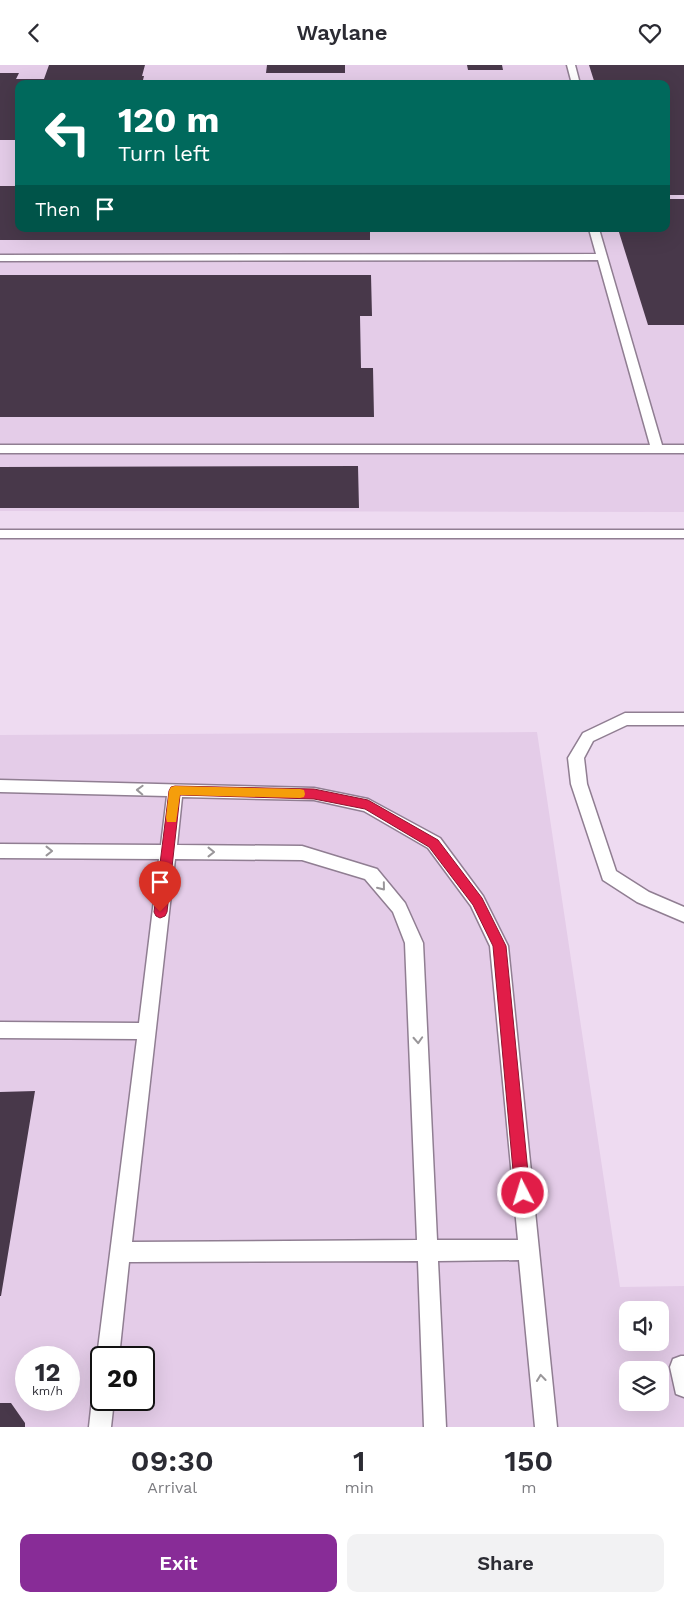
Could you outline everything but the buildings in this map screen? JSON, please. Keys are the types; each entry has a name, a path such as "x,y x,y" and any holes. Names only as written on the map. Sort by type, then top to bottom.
{"lane":[{"path":"570,65 575,80"},
{"path":"595,232 657,449"},
{"path":"0,258 602,257"},
{"path":"0,449 684,449"},
{"path":"0,534 684,534"},
{"path":"684,719 625,719 588,737 576,758 579,783 609,875 643,897 684,915"},
{"path":"0,786 314,794 368,805 434,843 477,901 499,946 546,1427"},
{"path":"109,1346 175,791"},
{"path":"0,851 302,853 371,873 399,908 414,943 435,1427"},
{"path":"0,1030 146,1031"},
{"path":"120,1252 528,1250"},
{"path":"684,1367 681,1367 684,1386"},
{"path":"100,1427 102,1411"}],"shaded area":[{"path":"0,65 684,65 684,512 0,511"},
{"path":"537,732 620,1287 684,1286 684,1427 0,1427 0,735"}],"slow traffic":[{"path":"171,818 175,791 300,794"}],"route":[{"path":"160,912 175,791 314,794 368,805 434,843 477,901 499,946 523,1193"}]}
